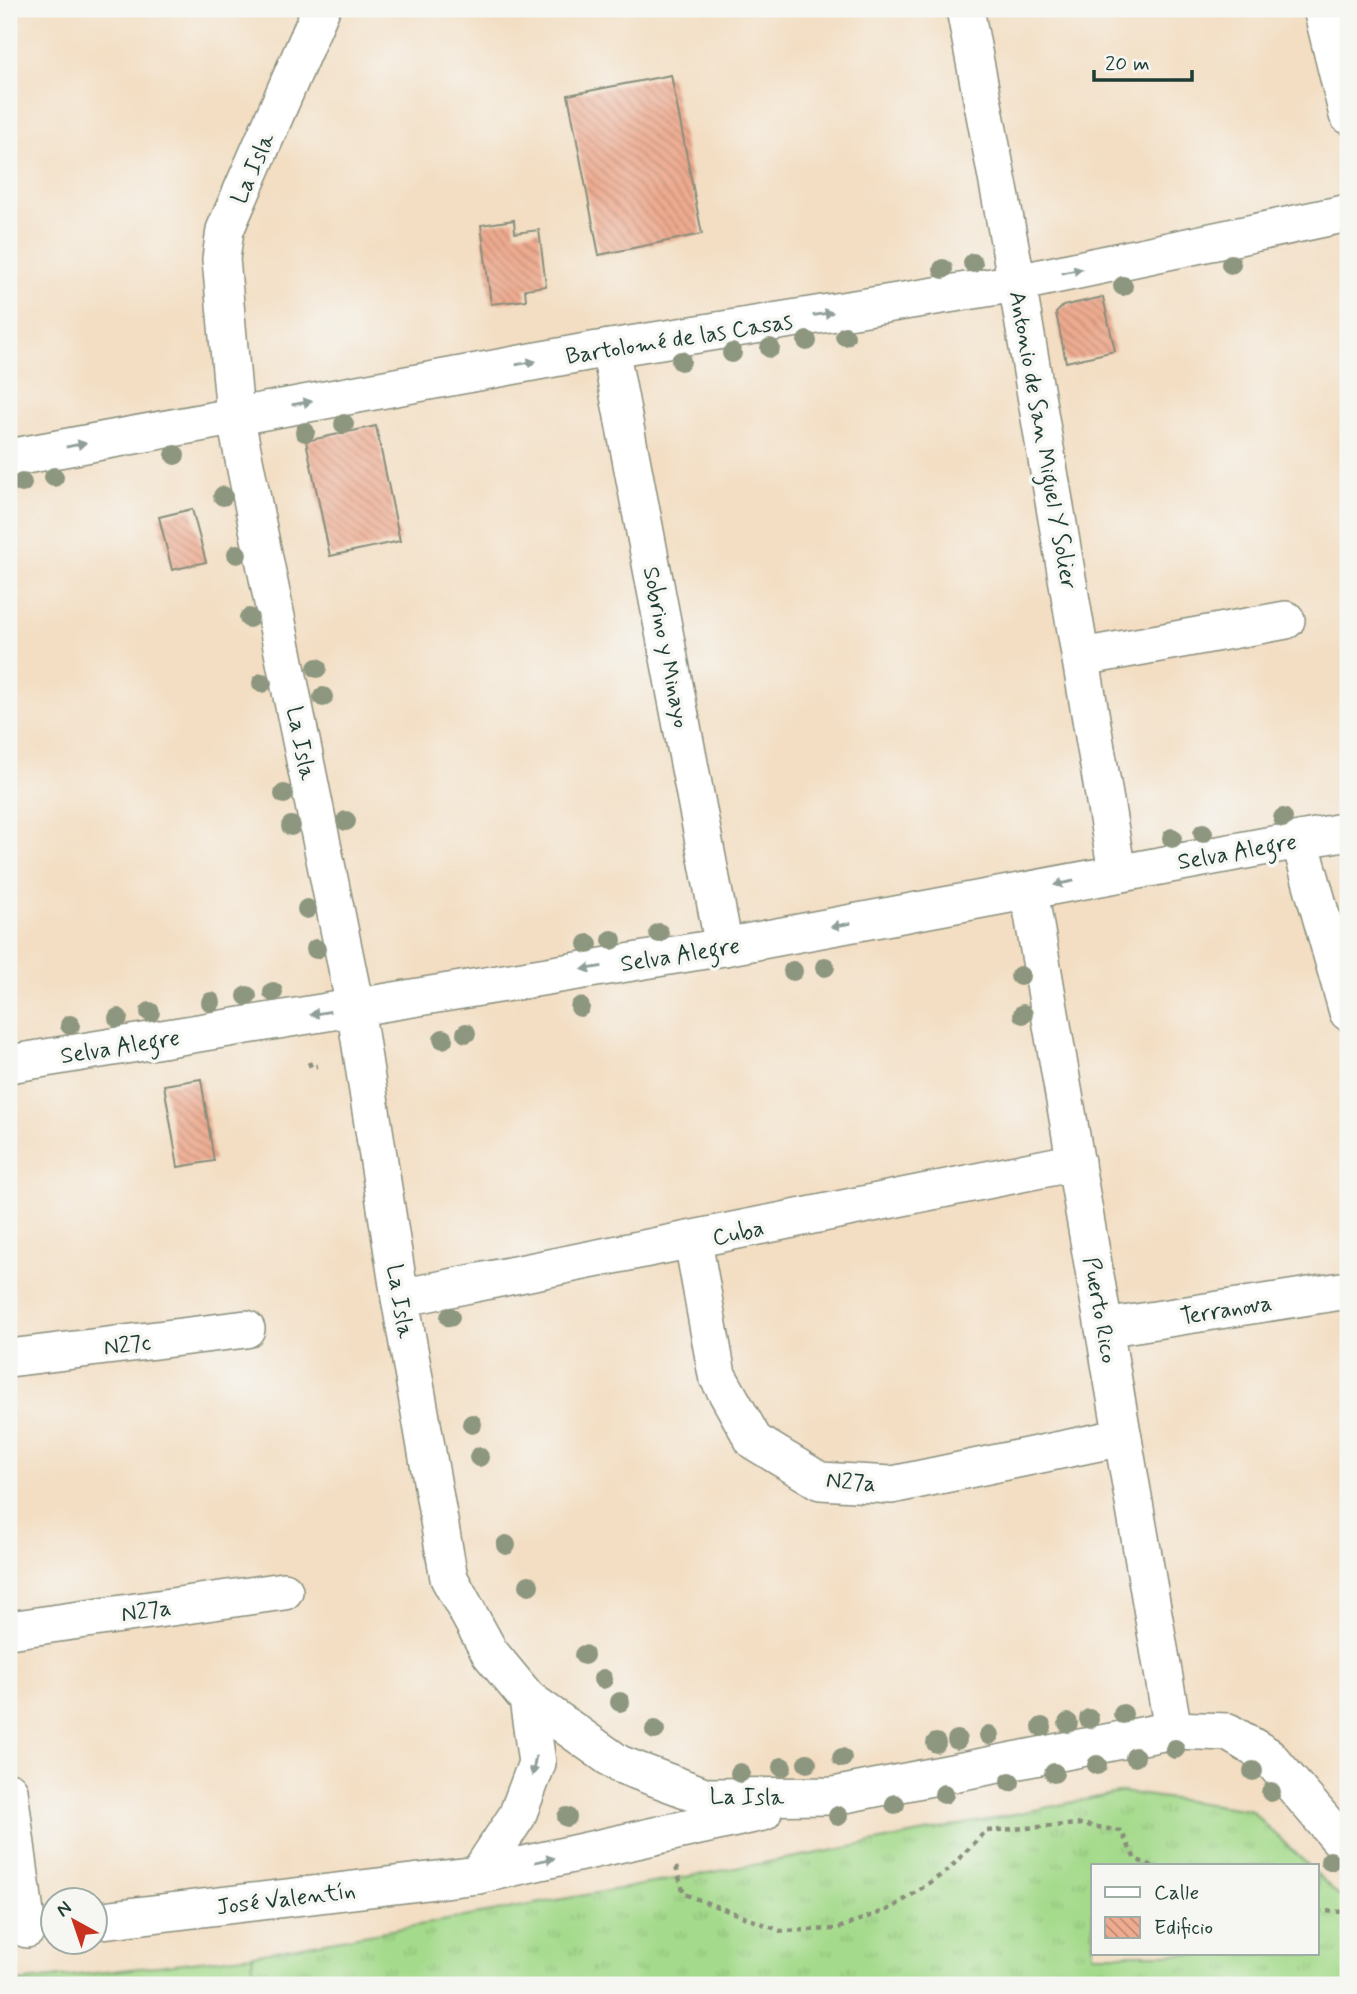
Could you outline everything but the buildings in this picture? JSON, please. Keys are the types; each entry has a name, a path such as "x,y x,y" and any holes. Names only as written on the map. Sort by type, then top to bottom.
{"street":[{"name":"La Isla","path":"321,9 221,245 235,415 355,1007 400,1298 449,1578 490,1653 528,1699 619,1764 707,1797 834,1796 1173,1730 1228,1732 1268,1756 1342,1830"},
{"name":"Antonio de San Miguel Y Solier","path":"965,9 1017,283 1117,872"},
{"path":"1322,9 1348,116"},
{"name":"Bartolomé de las Casas","path":"9,458 610,348 1017,283 1348,213"},
{"name":"Sobrino y Minayo","path":"610,348 724,947"},
{"path":"1082,657 1286,620"},
{"name":"Selva Alegre","path":"9,1064 724,947 1348,831"},
{"path":"1300,841 1348,1012"},
{"name":"Puerto Rico","path":"1029,891 1173,1730"},
{"name":"Cuba","path":"400,1298 1076,1162"},
{"name":"N27a","path":"693,1241 717,1375 754,1441 821,1481 892,1485 1123,1437"},
{"name":"Terranova","path":"1104,1328 1348,1290"},
{"name":"N27c","path":"9,1358 246,1329"},
{"name":"N27a","path":"9,1630 284,1591"},
{"path":"478,1875 517,1816 537,1763 528,1699"},
{"path":"9,1791 29,1929"},
{"name":"José Valentín","path":"108,1919 478,1875 834,1796"}],"path":[{"path":"309,1062 311,1067 317,1066"},
{"path":"674,1857 684,1894 781,1931 836,1929 892,1908 947,1871 986,1831 1080,1824 1121,1831 1135,1859 1147,1864"},
{"path":"1318,1911 1348,1912"}],"green space":[{"path":"1123,1792 1250,1810 1307,1864 1091,1864 1091,1955 1318,1955 1318,1875 1348,1905 1348,1985 254,1985 252,1955 841,1849"},
{"path":"252,1955 254,1985 9,1985 9,1983"}]}
